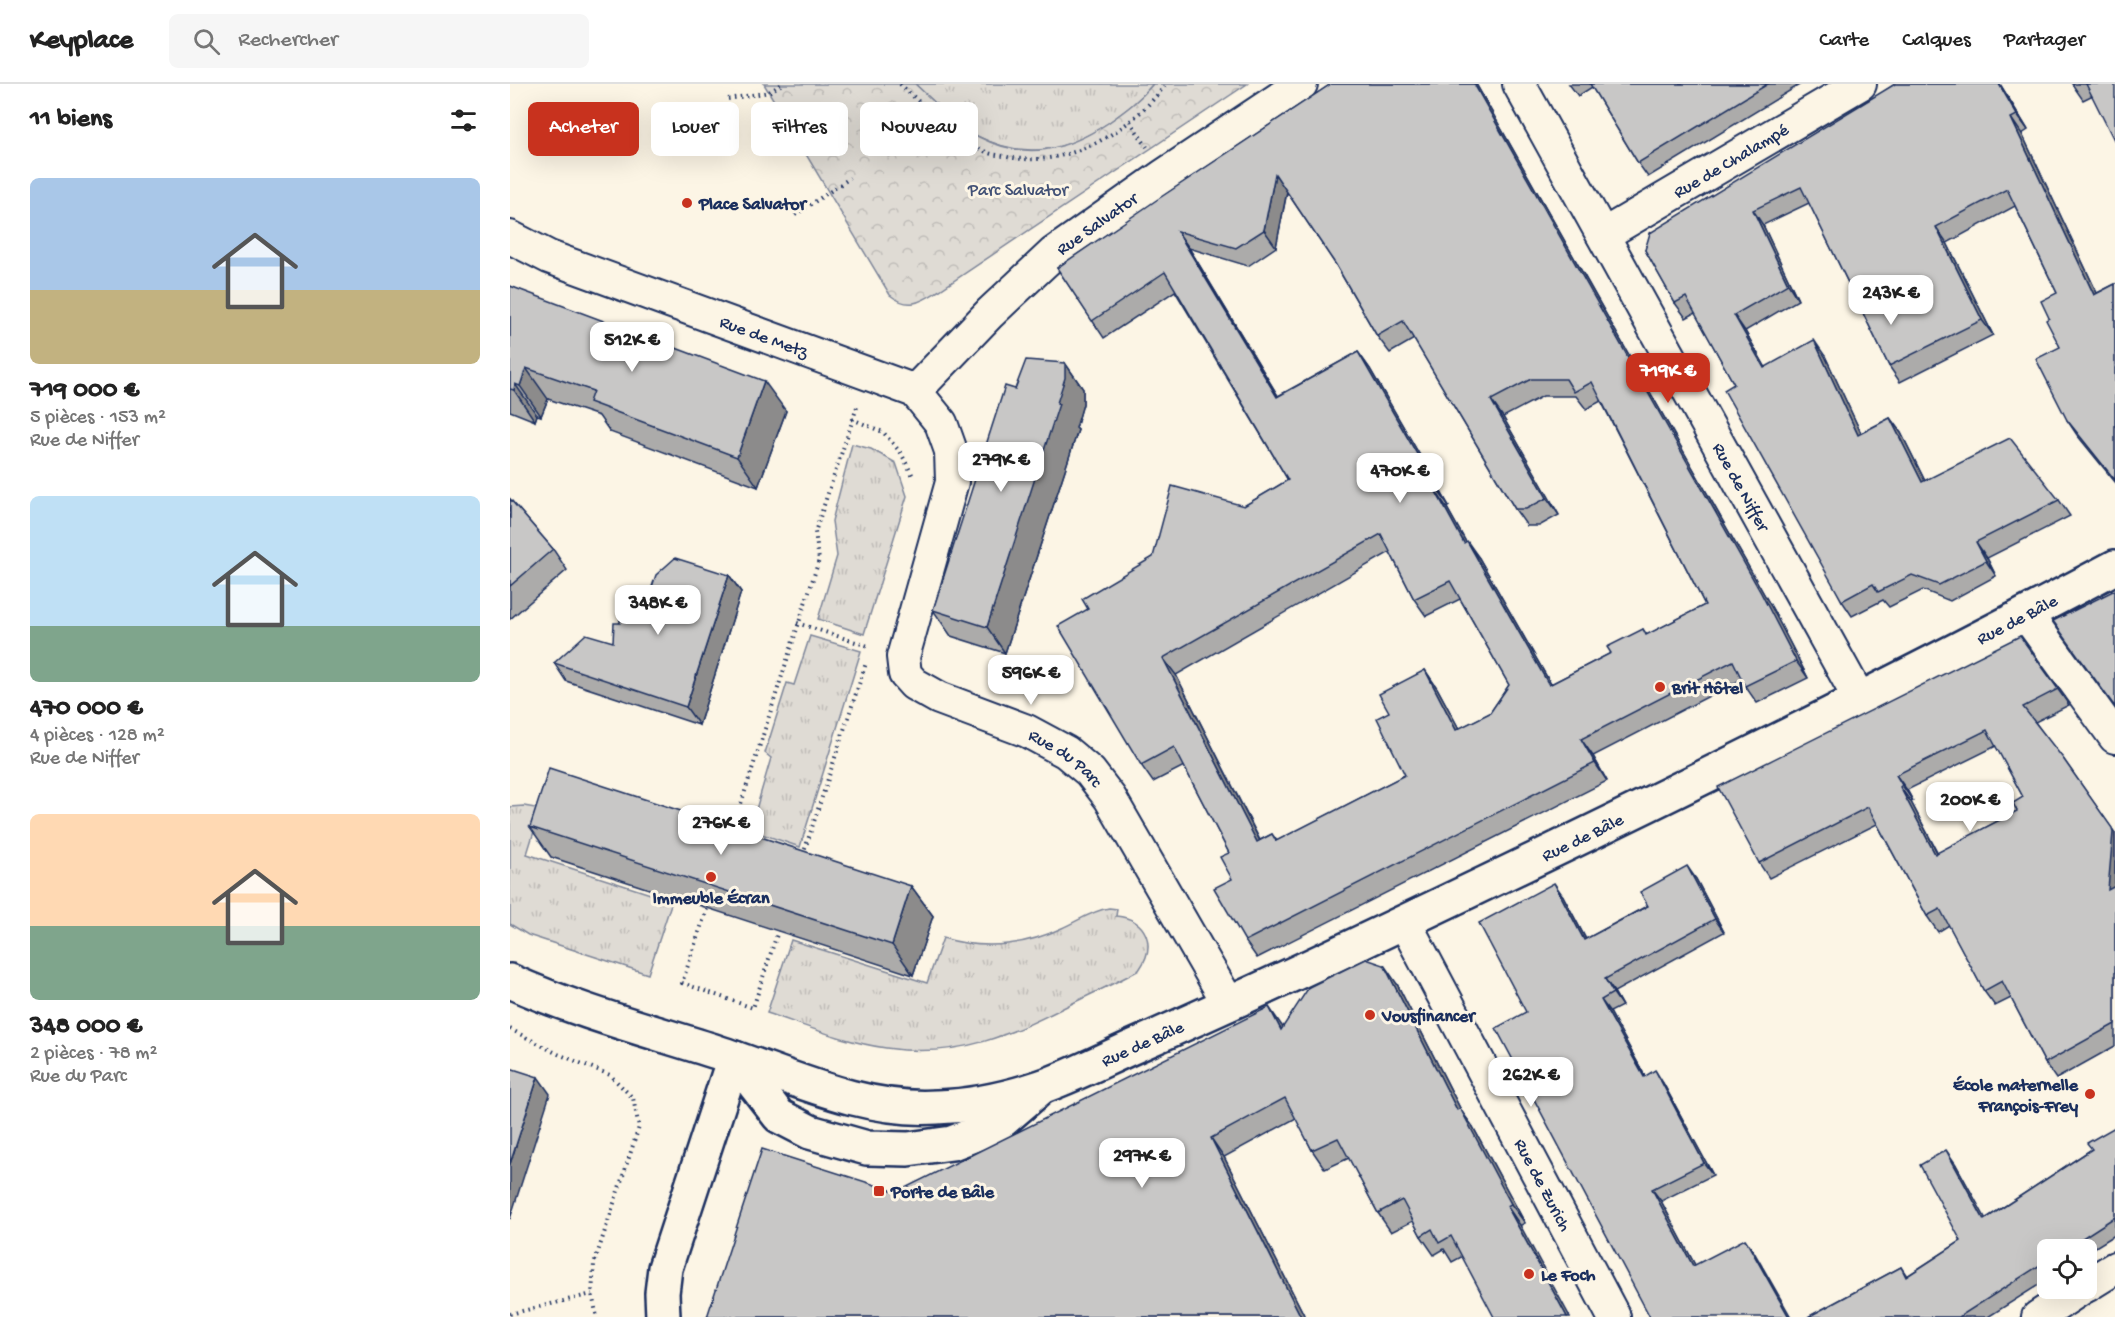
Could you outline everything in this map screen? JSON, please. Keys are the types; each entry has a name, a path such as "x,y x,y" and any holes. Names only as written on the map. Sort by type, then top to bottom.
{"main road":[{"name":"Rue de Bâle","path":"734,1058 825,1090 892,1105 935,1108 976,1103 1041,1087 1405,923 1860,700 2115,567"},
{"path":"510,981 534,992 734,1058 665,1268 662,1293 663,1317"},
{"name":"Rue de Bâle","path":"734,1058 779,1116 810,1132 867,1148 908,1149 952,1143 996,1126 1041,1087"}],"street":[{"name":"Rue Salvator","path":"915,391 990,313 1054,253 1163,176 1301,84"},
{"name":"Rue de Niffer","path":"1519,84 1860,700"},
{"name":"Rue de Chalampé","path":"1603,235 1860,84"},
{"name":"Rue de Metz","path":"512,242 915,391 941,423 951,451 952,482 903,657"},
{"path":"2026,614 2115,737"},
{"name":"Rue du Parc","path":"903,657 905,674 914,684 939,698 1027,731 1066,752 1089,772 1110,798 1229,1004"},
{"name":"Rue de Zurich","path":"1405,923 1614,1317"},
{"path":"2097,1279 2115,1268"},
{"path":"2038,1317 2065,1299"}],"path":[{"path":"728,99 769,92 782,84"},
{"path":"900,84 956,134 987,153 1020,159 1057,158 1092,145 1130,121 1166,84"},
{"path":"795,215 850,178"},
{"path":"729,841 819,560 815,532 869,373"},
{"path":"852,419 883,432 902,453 915,480"},
{"path":"797,623 903,657"},
{"path":"801,861 875,636"},
{"path":"707,909 682,983 753,1008 778,931"},
{"path":"510,1029 558,1054 610,1075 633,1098 639,1127 594,1264 592,1294 597,1317"},
{"path":"510,1314 592,1294"}],"green space":[{"name":"Parc Salvator","path":"764,84 915,84 934,102 860,102 860,156 978,156 978,136 1013,149 1029,150 1045,150 1077,140 1092,133 1126,110 1153,84 1247,84 940,290 916,303 904,303 890,295 807,156 848,156 848,102 775,102"},
{"path":"915,84 1153,84 1126,110 1092,133 1061,146 1045,149 1013,148 978,136 978,102 934,102"},
{"path":"852,444 871,449 896,463 907,496 864,634 818,619 837,556 832,521"},
{"path":"810,636 861,651 800,847 750,830 771,758 765,753 787,683 794,685"},
{"path":"524,806 541,809 527,854 672,901 648,974 528,935 510,924 510,807"},
{"path":"1109,908 1117,909 1116,916 1135,922 1146,935 1147,951 1139,970 1027,1025 983,1042 937,1050 912,1051 886,1048 841,1038 767,1013 791,940 927,983 943,938 988,945 1018,942 1048,934 1090,914"}],"building":[{"path":"1331,84 1474,84 1761,593 1796,661 1745,686 1733,661 1581,739 1595,763 1245,941 1214,888 1232,879 1220,857 1229,853 1174,747 1141,765 1058,626 1088,609 1082,599 1153,557 1172,486 1244,506 1288,480 1165,272 1092,321 1057,268","holes":["1275,174 1336,265 1377,336 1403,321 1515,509 1526,509 1547,498 1491,400 1531,379 1566,379 1574,392 1592,382 1705,605 1646,635 1643,629 1607,647 1611,653 1549,685 1467,541 1464,543 1435,490 1437,489 1358,352 1277,397 1177,231 1236,248 1264,230","1381,534 1414,599 1450,581 1509,685 1490,713 1456,730 1425,670 1379,694 1389,712 1377,718 1405,775 1276,841 1272,834 1257,842 1163,658"]},
{"path":"1590,84 1768,84 1638,163"},
{"path":"1895,84 1999,84 2017,115 2011,118 2094,295 2115,284 2115,480 2067,420 2036,359 2060,347 2046,320 2049,318 2041,301 2057,293 2007,189 1936,227 1982,320 1889,366 1801,187 1753,210 1788,284 1734,315 1764,368 1814,340 1858,435 1890,418 1922,482 2010,438 2059,500 1976,542 1986,561 1939,585 1912,575 1878,592 1873,584 1842,601 1724,390 1734,384 1686,297 1675,303 1645,250 1650,233"},
{"path":"2086,84 2115,84 2115,142"},
{"path":"510,286 764,381 737,457 589,402 593,391 526,368 520,386 515,384 514,390 510,389"},
{"path":"1026,360 1065,363 1065,378 1057,403 1059,404 987,627 933,610 1005,386 1015,389"},
{"path":"510,499 553,549 510,586"},
{"path":"675,558 729,575 686,707 554,663 586,634 613,642 614,623 620,623 620,618 641,619 656,575"},
{"path":"2115,590 2115,707 2053,621"},
{"path":"2020,636 2058,689 2023,707 2062,757 2113,832 2108,890 2115,886 2115,1024 2045,1063 2002,981 1984,991 1940,909 1927,916 1868,807 1759,863 1718,787","holes":["1987,730 2023,797 2013,803 2017,811 1935,854 1896,775"]},
{"path":"549,768 911,886 892,945 530,827"},
{"path":"1687,866 1715,919 1605,979 1613,993 1601,1000 1644,1077 1655,1070 1704,1163 1652,1189 1693,1266 1745,1239 1789,1317 1650,1317 1496,1028 1526,1012 1479,923 1554,883 1584,940 1648,906 1640,892"},
{"path":"1366,959 1384,965 1457,1110 1460,1108 1511,1204 1507,1206 1567,1317 1494,1317 1451,1236 1439,1243 1432,1229 1421,1236 1402,1200 1378,1213 1338,1138 1312,1150 1285,1098 1211,1138 1301,1317 707,1317 762,1149 897,1192 1269,1007 1281,1030 1309,987"},
{"path":"510,1068 538,1077 510,1164"},
{"path":"2115,1127 2115,1217 2081,1239 2037,1239 2037,1267 1959,1317 1808,1317 1901,1267 1906,1277 1961,1241 1920,1165 1946,1150 1984,1220 2092,1149 2087,1143"}],"place":[{"name":"Place Salvator","path":"687,203"},
{"name":"Brit Hôtel","path":"1660,687"},
{"name":"Immeuble Écran","path":"711,877"},
{"name":"Vousfinancer","path":"1370,1015"},
{"name":"École maternelle François-Frey","path":"2090,1094"},
{"name":"Porte de Bâle","path":"879,1191"},
{"name":"Le Foch","path":"1529,1274"}]}
